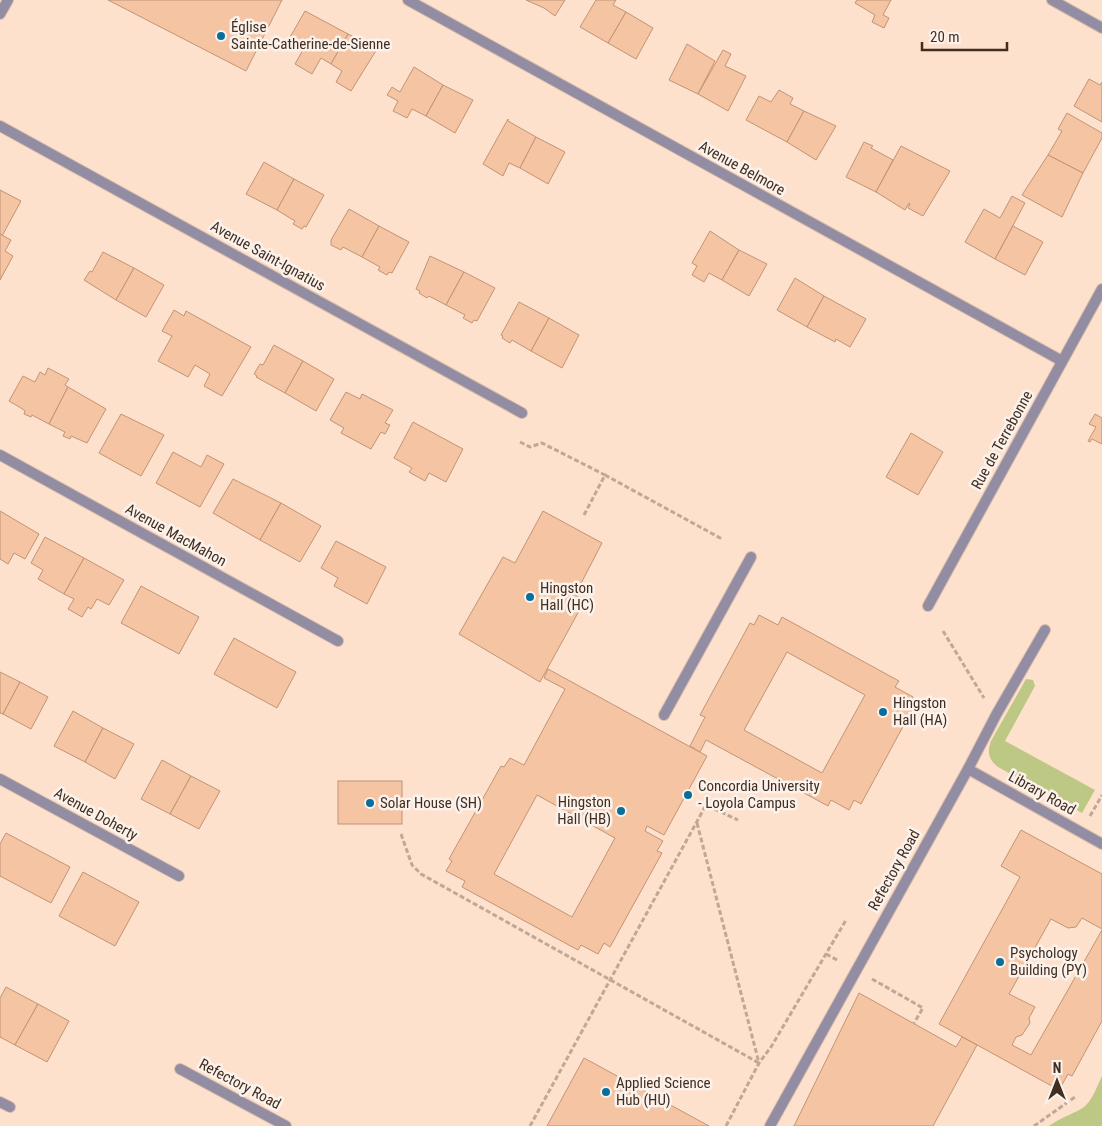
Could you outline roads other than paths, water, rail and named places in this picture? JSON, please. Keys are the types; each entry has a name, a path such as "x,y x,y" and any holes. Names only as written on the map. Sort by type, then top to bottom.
{"street":[{"path":"0,14 8,0"},
{"name":"Avenue Belmore","path":"408,0 1062,361"},
{"path":"1052,0 1102,28"},
{"name":"Avenue Saint-Ignatius","path":"0,126 522,413"},
{"name":"Rue de Terrebonne","path":"928,606 1102,289"},
{"name":"Avenue MacMahon","path":"0,455 338,641"},
{"path":"664,715 751,557"},
{"name":"Refectory Road","path":"770,1126 996,715 1045,630"},
{"name":"Library Road","path":"968,769 1102,844"},
{"name":"Avenue Doherty","path":"0,778 179,876"},
{"name":"Refectory Road","path":"180,1069 286,1126"},
{"path":"0,1102 10,1107"}],"place":[{"name":"Église Sainte-Catherine-de-Sienne","path":"221,36"},
{"name":"Hingston Hall (HC)","path":"530,597"},
{"name":"Hingston Hall (HA)","path":"883,712"},
{"name":"Concordia University - Loyola Campus","path":"688,795"},
{"name":"Solar House (SH)","path":"370,803"},
{"name":"Hingston Hall (HB)","path":"621,811"},
{"name":"Psychology Building (PY)","path":"1000,962"},
{"name":"Applied Science Hub (HU)","path":"606,1092"}]}
